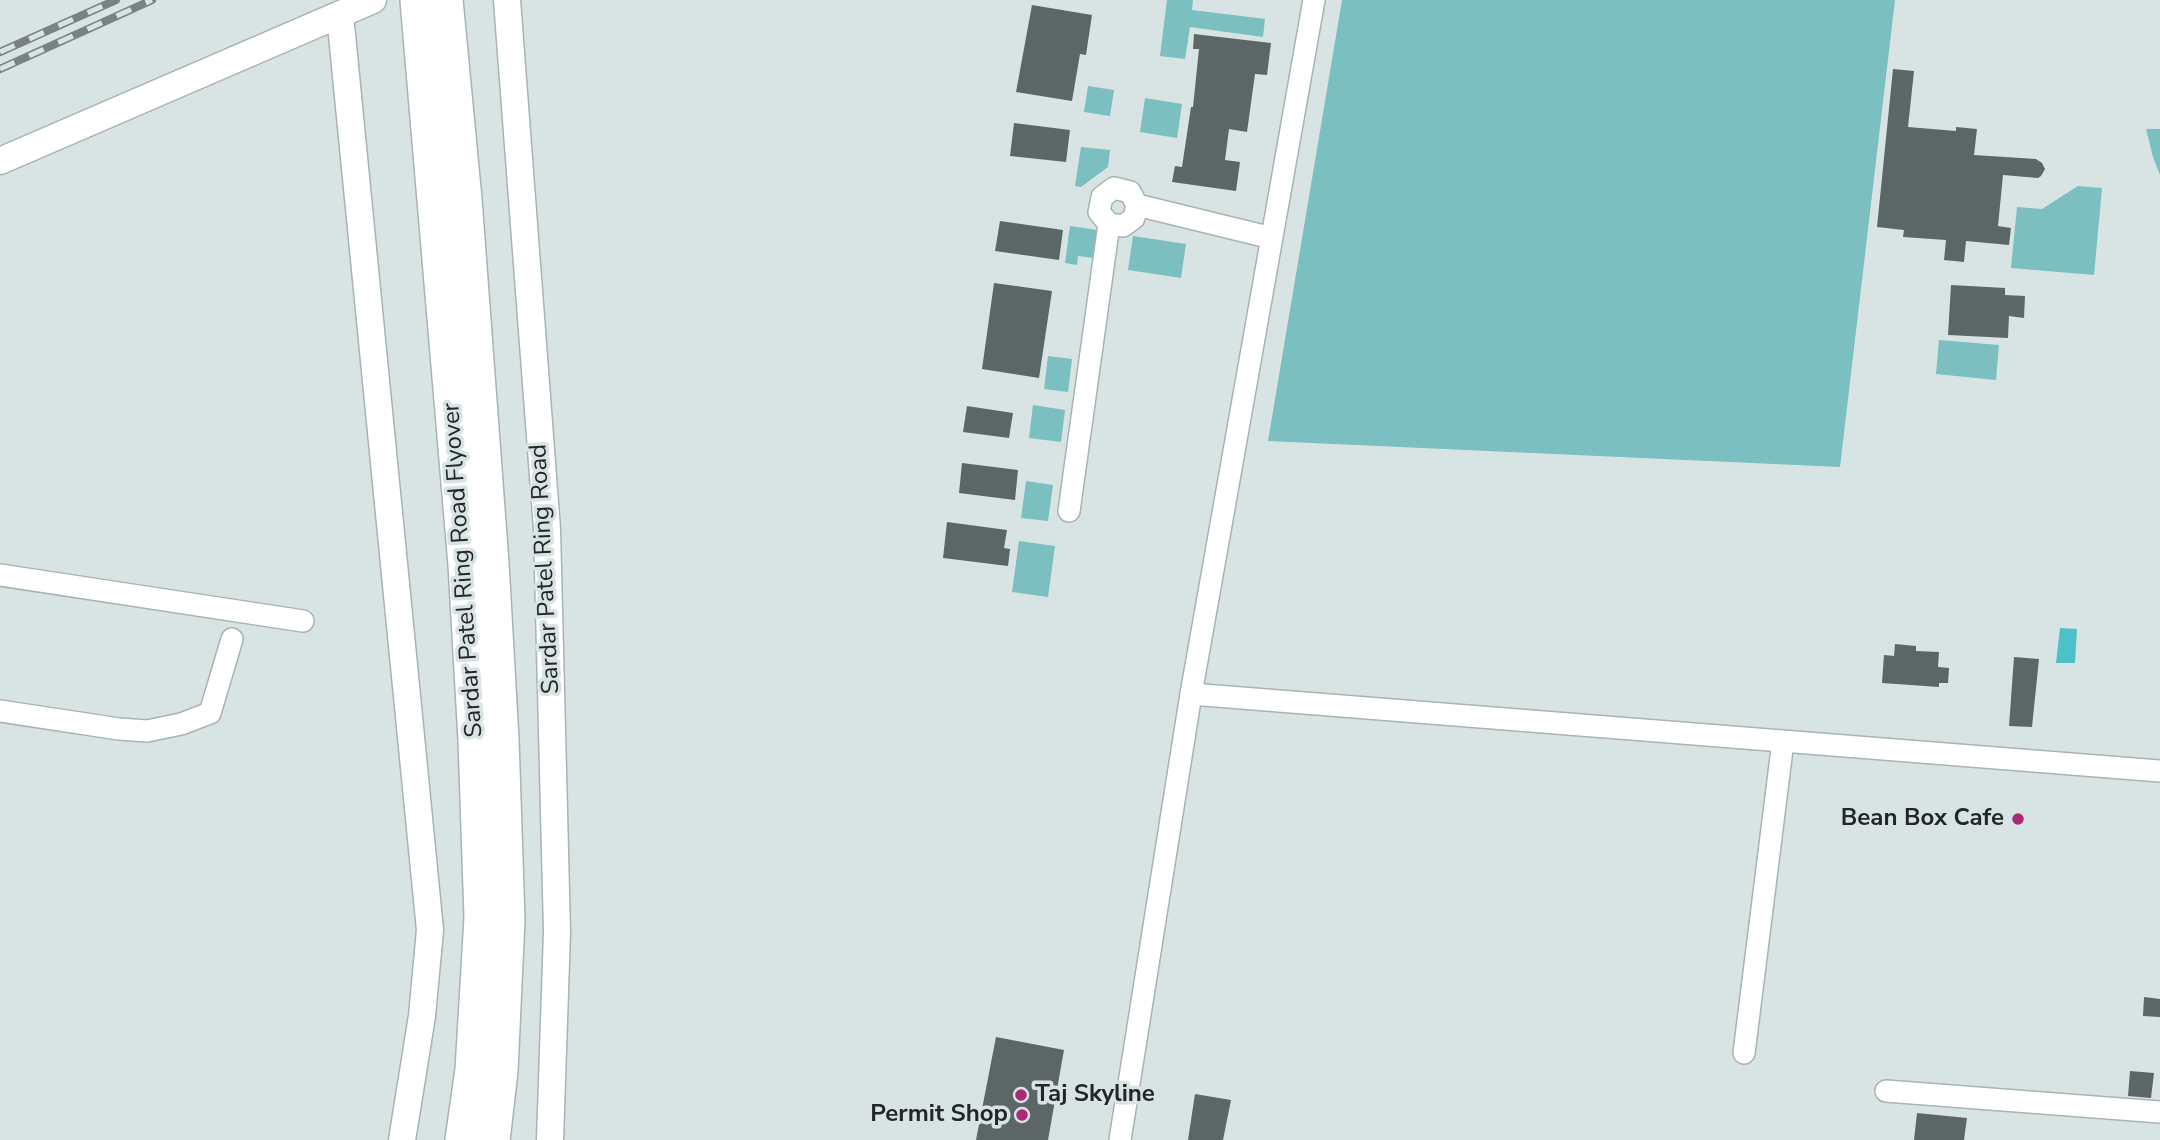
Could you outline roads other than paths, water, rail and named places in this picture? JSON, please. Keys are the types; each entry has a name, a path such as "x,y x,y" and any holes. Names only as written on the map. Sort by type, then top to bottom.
{"highway":[{"name":"Sardar Patel Ring Road Flyover","path":"418,0 466,565 486,1071 492,1140"},
{"name":"Sardar Patel Ring Road Flyover","path":"445,0 464,199 487,509 507,919 486,1071 463,1140"}],"street":[{"path":"0,161 373,0"},
{"name":"Sardar Patel Ring Road","path":"507,0 547,529 558,932 550,1140"},
{"path":"1120,1140 1191,694 1314,0"},
{"path":"340,15 430,930 422,1016 402,1140"},
{"path":"1069,511 1109,224 1100,212 1101,197 1114,188 1130,192 1137,205 1134,218 1123,226 1109,224"},
{"path":"1137,205 1272,238"},
{"path":"0,575 303,621"},
{"path":"0,711 119,729 147,731 181,724 211,713 232,639"},
{"path":"1191,694 2160,771"},
{"path":"1744,1053 1783,741"},
{"path":"1886,1091 2160,1112"}],"railway":[{"path":"0,52 116,0"},
{"path":"0,69 152,0"}],"place":[{"name":"Bean Box Cafe","path":"2018,819"},
{"name":"Taj Skyline","path":"1021,1095"},
{"name":"Permit Shop","path":"1022,1115"}]}
